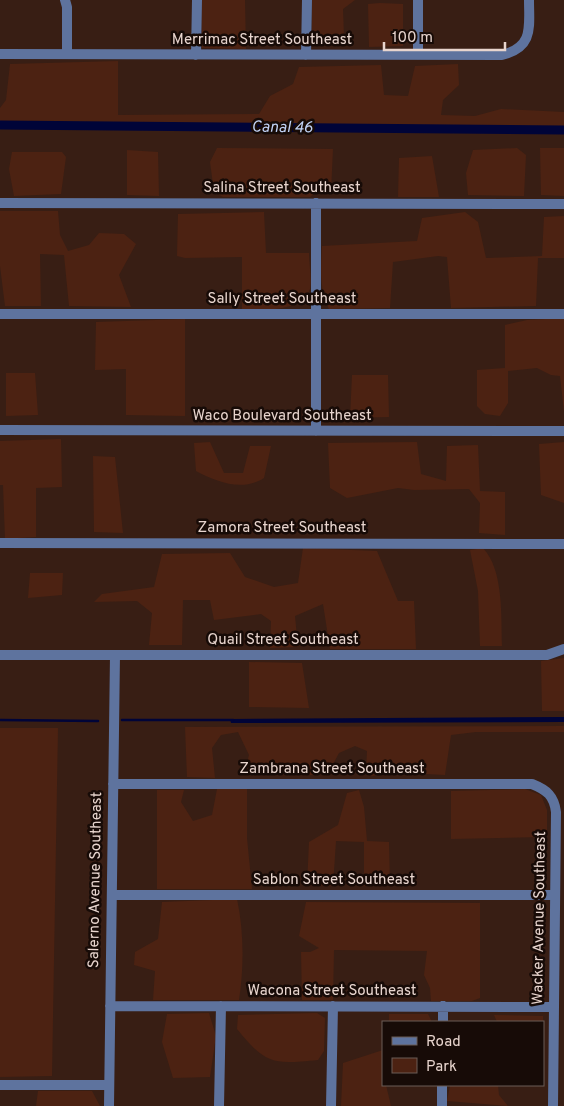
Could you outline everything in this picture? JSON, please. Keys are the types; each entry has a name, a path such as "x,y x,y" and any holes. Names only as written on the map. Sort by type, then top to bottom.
{"street":[{"path":"65,0 67,6 67,54"},
{"path":"196,55 197,0"},
{"path":"306,55 307,0"},
{"path":"418,0 418,55"},
{"name":"Merrimac Street Southeast","path":"0,54 502,55 515,52 526,40 530,28 529,0"},
{"name":"Salina Street Southeast","path":"0,203 564,204"},
{"path":"316,204 316,431"},
{"name":"Sally Street Southeast","path":"0,314 564,314"},
{"name":"Waco Boulevard Southeast","path":"0,430 564,431"},
{"name":"Zamora Street Southeast","path":"0,543 564,544"},
{"name":"Quail Street Southeast","path":"0,655 547,655 564,649"},
{"name":"Salerno Avenue Southeast","path":"109,1106 115,655"},
{"name":"Zambrana Street Southeast","path":"113,784 532,784 549,793"},
{"name":"Wacker Avenue Southeast","path":"549,793 555,801 556,812 553,1106"},
{"name":"Sablon Street Southeast","path":"112,895 556,896"},
{"name":"Wacona Street Southeast","path":"110,1006 554,1006"},
{"path":"219,1106 221,1006"},
{"path":"331,1106 332,1006"},
{"path":"443,1021 444,1006"},
{"path":"0,1085 109,1086"},
{"path":"442,1086 442,1106"}],"green space":[{"path":"201,0 245,0 246,49 202,48"},
{"path":"312,0 355,0 343,9 344,36 328,42 312,38"},
{"path":"368,4 403,4 403,46 369,47"},
{"path":"118,61 118,115 259,114 270,96 293,84 299,67 381,65 384,95 408,96 415,66 458,64 459,85 443,100 441,115 475,116 501,109 564,112 564,128 0,122 0,108 6,100 10,64"},
{"path":"217,148 333,149 331,192 316,192 310,197 223,197 214,192 210,162"},
{"path":"517,148 526,155 524,196 468,195 466,173 473,150"},
{"path":"540,148 564,148 564,196 541,195"},
{"path":"127,150 158,152 159,196 127,195"},
{"path":"12,152 62,152 66,157 61,194 14,196 9,169"},
{"path":"432,156 439,197 398,197 399,158"},
{"path":"0,211 58,211 60,235 68,251 89,245 99,233 124,234 136,244 119,275 131,307 69,306 64,255 40,254 41,306 5,306 0,266"},
{"path":"264,212 266,253 309,253 310,289 306,297 290,306 270,310 242,311 242,257 185,258 177,256 178,214"},
{"path":"465,212 478,222 486,258 542,256 544,217 564,216 564,258 538,258 536,306 451,308 447,257 438,256 393,262 390,308 329,309 322,286 322,246 417,241 422,218"},
{"path":"564,318 564,412 560,376 551,375 537,368 508,371 508,403 500,416 485,414 477,406 477,370 505,368 505,325 527,320"},
{"path":"185,319 185,416 126,415 126,369 95,370 96,322"},
{"path":"6,373 35,373 38,415 6,416"},
{"path":"352,375 388,375 389,417 350,418"},
{"path":"61,439 62,487 36,488 36,537 5,539 3,485 0,485 0,441"},
{"path":"210,442 224,473 243,473 250,446 271,446 264,478 256,482 238,485 212,479 196,471 194,443"},
{"path":"417,442 421,474 446,481 447,446 478,445 480,491 505,492 505,535 479,533 480,503 469,489 414,490 398,488 347,498 330,488 328,443"},
{"path":"564,442 564,503 541,495 539,444"},
{"path":"93,456 115,457 123,533 94,532"},
{"path":"303,548 377,551 398,601 414,601 416,649 330,649 323,604 295,616 298,647 270,648 271,621 261,614 214,620 210,600 183,600 182,645 149,645 152,613 137,601 94,602 102,594 154,587 162,554 230,553 245,577 274,587 298,583"},
{"path":"483,548 490,557 498,581 502,646 480,646 478,591 470,550"},
{"path":"30,573 63,573 62,595 28,598"},
{"path":"564,658 564,711 542,711 541,661"},
{"path":"249,662 302,663 309,708 249,707"},
{"path":"564,726 564,732 476,732 451,735 445,775 389,772 372,776 366,772 367,751 355,746 339,753 329,772 312,775 244,774 249,755 238,732 221,735 212,748 215,778 187,777 185,727"},
{"path":"0,728 58,728 52,1076 0,1077"},
{"path":"217,789 247,789 247,838 252,889 157,889 157,790 184,790 181,802 193,821 212,815"},
{"path":"525,789 541,795 547,810 547,834 542,837 451,839 451,791"},
{"path":"359,790 364,807 367,841 389,842 390,884 364,886 364,842 336,841 333,886 307,885 309,842 338,825 347,793"},
{"path":"237,899 242,949 242,975 239,1000 153,1000 155,971 134,965 135,952 158,939 162,902"},
{"path":"306,902 480,903 480,998 472,1001 431,1001 430,988 424,975 427,951 334,950 333,1000 302,1000 301,952 310,952 319,948 299,936"},
{"path":"209,1013 216,1036 210,1077 173,1078 162,1042 167,1014"},
{"path":"317,1013 325,1018 324,1051 318,1060 281,1062 272,1060 256,1050 237,1029 238,1015"},
{"path":"389,1014 428,1014 432,1021 389,1021"},
{"path":"494,1015 543,1016 543,1021 497,1021"},
{"path":"382,1050 382,1086 386,1086 391,1106 341,1106 343,1063"},
{"path":"450,1086 498,1086 499,1095 508,1106 447,1101"},
{"path":"38,1091 92,1091 100,1106 36,1106"}],"shaded area":[{"path":"564,717 564,722 231,723 230,719"}],"waterway":[{"name":"Canal 46","path":"0,125 564,130"},
{"path":"0,720 98,721"},
{"path":"122,720 233,720"}]}
